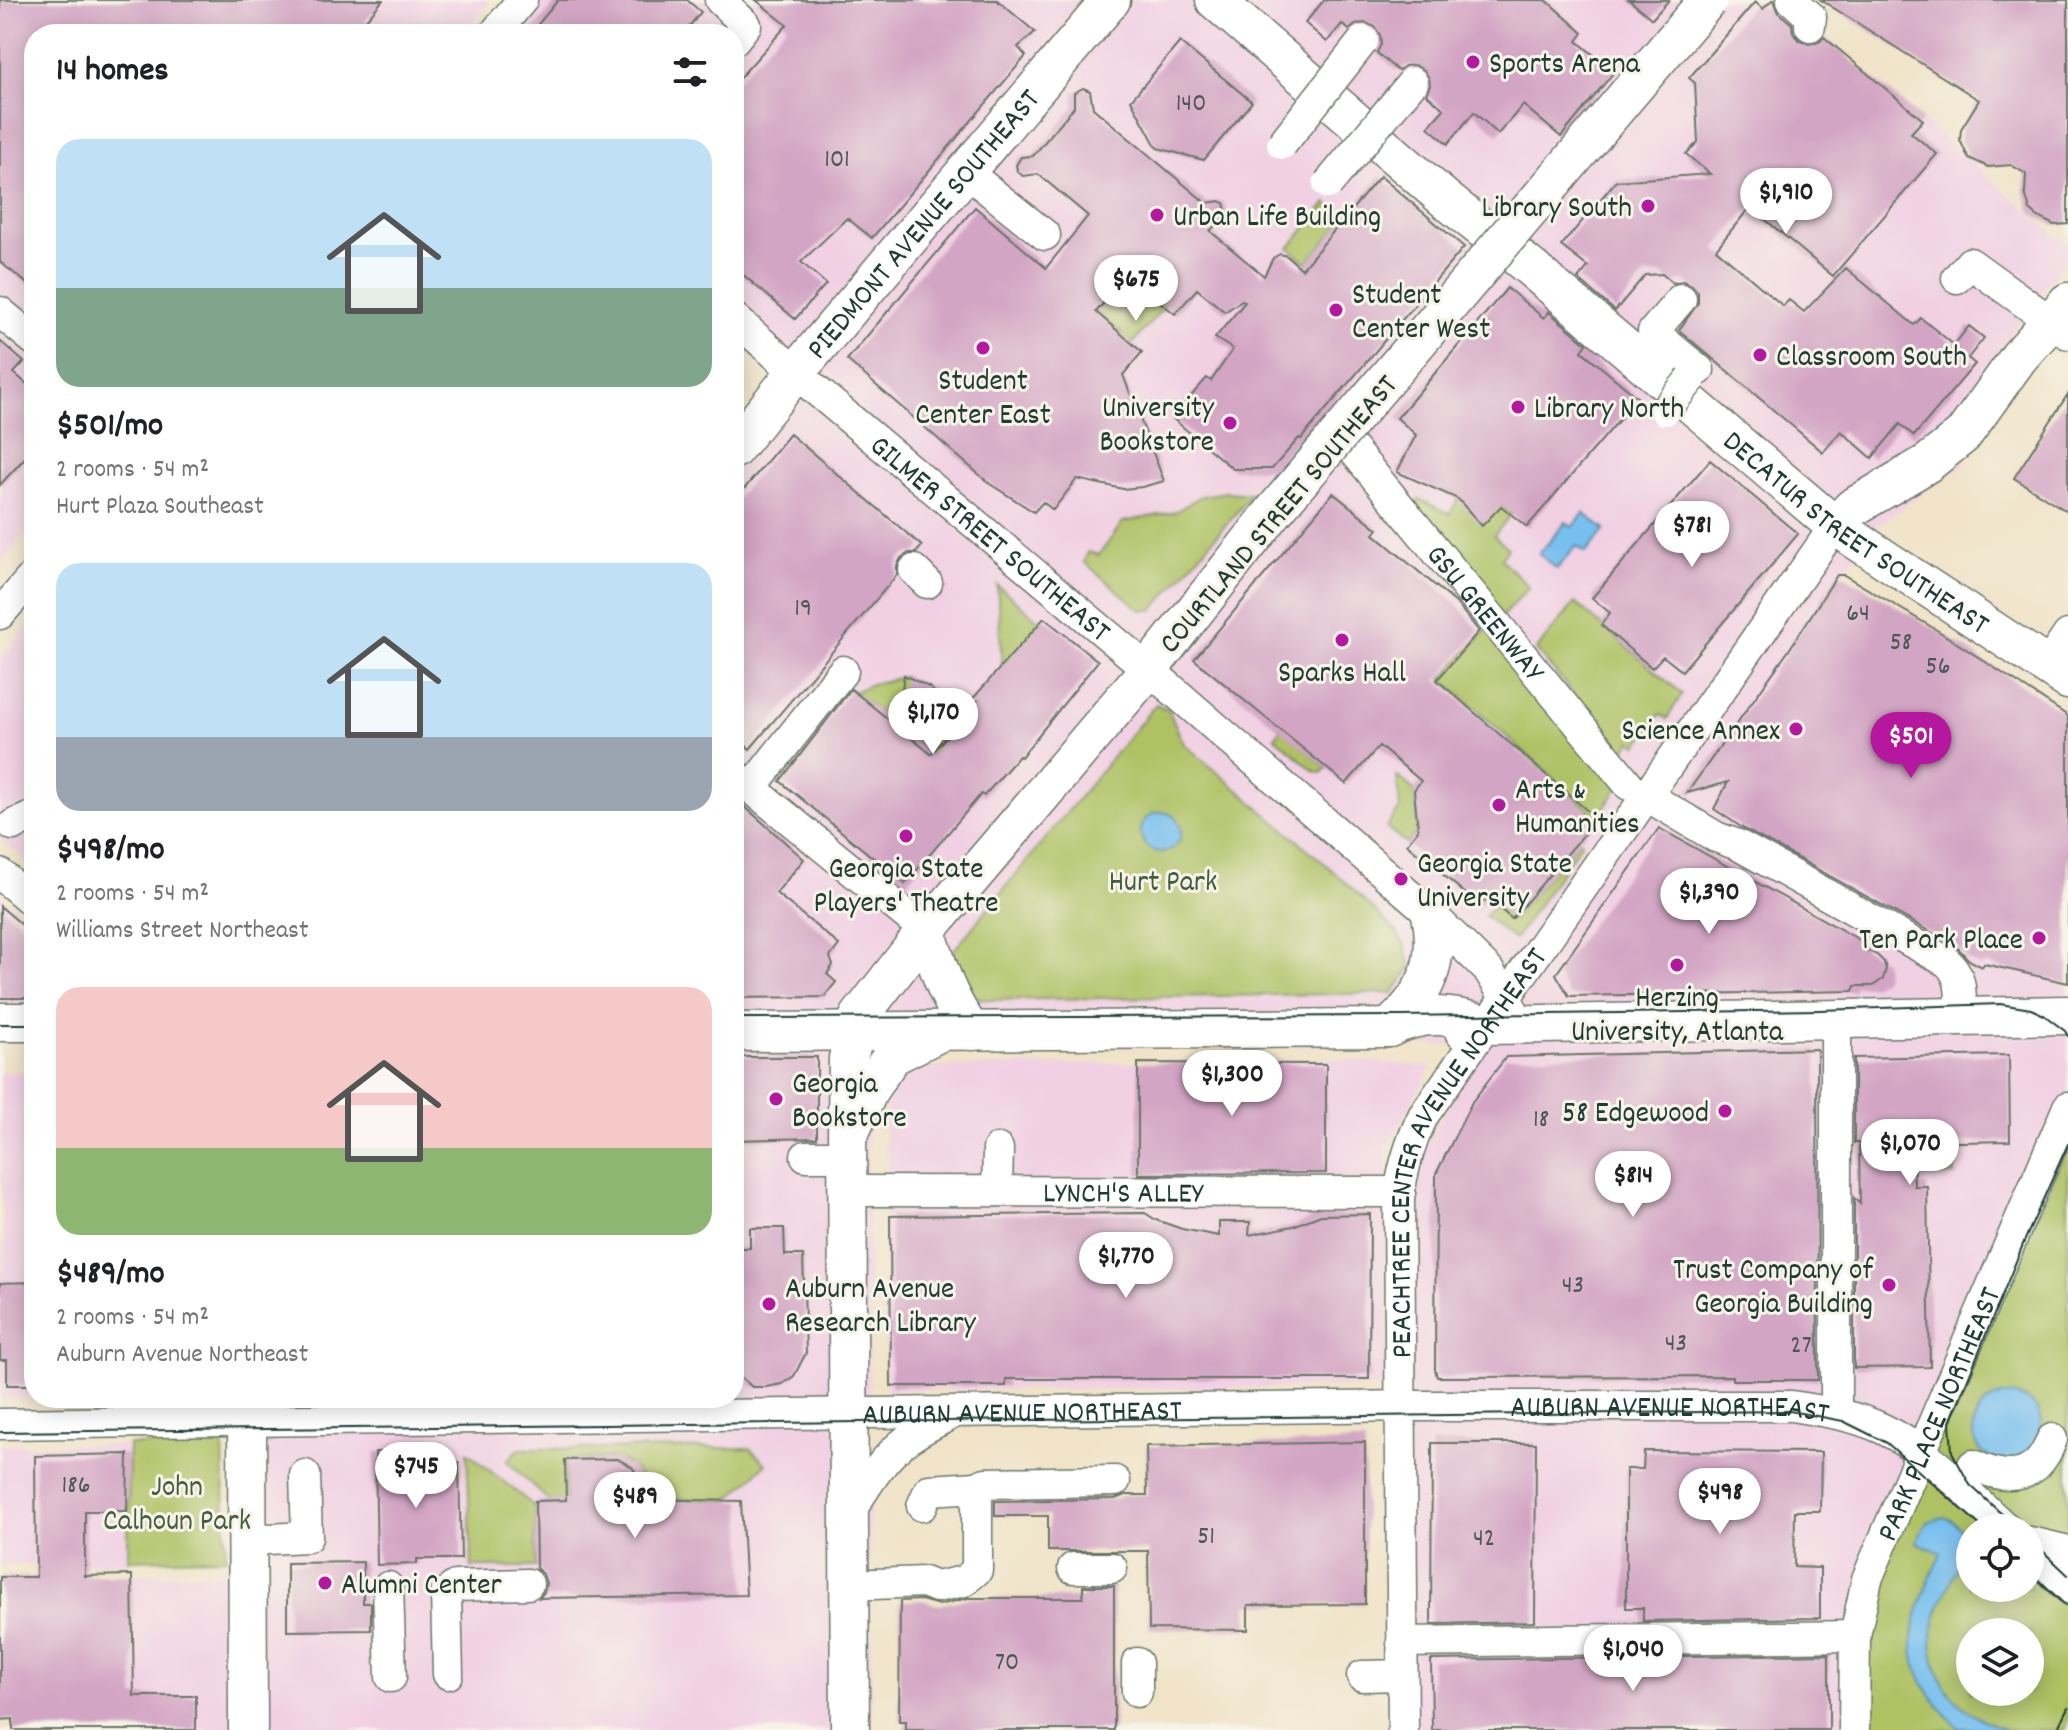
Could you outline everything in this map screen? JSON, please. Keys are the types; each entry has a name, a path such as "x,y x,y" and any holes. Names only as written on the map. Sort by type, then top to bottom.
{"main road":[{"name":"PIEDMONT AVENUE SOUTHEAST","path":"744,437 1111,0"},
{"name":"DECATUR STREET SOUTHEAST","path":"1215,0 1445,199 1835,526 2061,660"},
{"name":"COURTLAND STREET SOUTHEAST","path":"854,1032 859,1017 926,931 1708,0"},
{"path":"1835,526 1852,508 1928,463 1963,435 2019,357 2062,319"},
{"path":"1389,1028 1417,1000 1432,964 1434,928 1431,914"},
{"path":"926,931 944,985 961,1017 957,1031"},
{"path":"744,1032 1389,1028 1404,1037 1443,1036 1505,1016 1836,1020 2068,1015"},
{"path":"0,1022 24,1022"},
{"path":"847,1162 870,1088 892,1056 957,1031"},
{"path":"850,1730 847,1162 848,1058 854,1032"},
{"path":"0,1042 24,1042"},
{"path":"248,1410 248,1730"},
{"path":"2044,1551 2068,1555"}],"street":[{"path":"502,24 522,0"},
{"path":"1288,500 1722,0"},
{"path":"1792,0 1811,17 1810,26"},
{"path":"726,2 746,25 744,28"},
{"path":"1282,144 1363,41"},
{"path":"1328,184 1412,83"},
{"path":"966,172 1045,235"},
{"path":"1970,262 2062,319"},
{"path":"1665,410 1699,370 1653,332 1681,299"},
{"path":"0,312 24,332"},
{"name":"GILMER STREET SOUTHEAST","path":"744,327 1431,914 1489,971 1505,1016"},
{"name":"GSU GREENWAY","path":"1344,439 1638,790 1716,837 1749,851 1947,962 1959,979 1961,1016"},
{"name":"PEACHTREE CENTER AVENUE NORTHEAST","path":"1403,1730 1400,1192 1410,1142 1423,1116 1505,1016 1638,790 1835,526"},
{"path":"0,614 24,586"},
{"path":"744,779 843,671"},
{"path":"744,783 926,931"},
{"path":"0,874 24,894"},
{"path":"1836,1020 1836,1413"},
{"name":"PARK PLACE NORTHEAST","path":"1854,1730 1855,1636 1867,1579 2068,1107"},
{"path":"987,1149 987,1191"},
{"name":"LYNCH'S ALLEY","path":"806,1156 987,1191 1400,1192"},
{"name":"AUBURN AVENUE NORTHEAST","path":"0,1424 248,1410 848,1413 1399,1406 1792,1406 1836,1413 1881,1428 1921,1452 1990,1514"},
{"path":"848,1515 881,1464 891,1454 910,1437 955,1412"},
{"path":"1973,1465 1993,1474 2023,1474 2037,1466 2047,1454 2052,1439"},
{"path":"248,1540 307,1537 305,1475"},
{"path":"922,1506 929,1490 977,1487 985,1483 1115,1481"},
{"path":"849,1585 924,1582 936,1587 964,1581 977,1570 977,1487"},
{"path":"2044,1563 2068,1588"},
{"path":"1073,1568 1112,1568"},
{"path":"448,1674 446,1593 455,1586 528,1584"},
{"path":"388,1587 391,1677"},
{"path":"1402,1642 1855,1636"},
{"path":"1362,1676 1402,1675"}],"shaded area":[{"path":"0,0 490,0 471,24 24,24 24,318 0,298"},
{"name":"Georgia State University","path":"506,0 1779,0 2068,246 2068,256 1942,426 1966,463 1874,528 1789,650 1925,625 2068,713 2068,1724 2065,1730 1875,1730 1848,1724 1847,1730 1398,1730 1401,1192 1480,1045 867,1049 872,1730 13,1730 13,1720 0,1720 0,1577 255,1573 251,1408 744,1408 744,424 795,360 744,317 744,24 486,24"},
{"path":"0,330 24,352 24,534 0,563"},
{"path":"24,631 24,858 0,838 0,660"},
{"path":"0,894 24,914 24,1010 0,1010"},
{"path":"1330,1058 1432,1067 1387,1147 1388,1387 886,1390 887,1179 884,1113 893,1087 908,1068"},
{"path":"0,1072 24,1072 24,1398 0,1398 0,1274 4,1273"},
{"path":"0,1445 129,1445 129,1563 0,1565"}],"green space":[{"path":"1327,203 1345,218 1307,263 1289,248"},
{"path":"1129,277 1165,306 1119,359 1108,350 1122,334 1096,312"},
{"path":"1227,492 1252,494 1153,610 1137,607 1084,562 1088,552 1099,555 1123,522 1175,512 1201,496"},
{"path":"1419,499 1450,514 1458,499 1501,506 1511,514 1494,536 1508,548 1501,559 1529,587 1497,622 1411,518"},
{"path":"997,585 1041,622 1004,666 1002,665"},
{"path":"1575,603 1682,694 1667,719 1660,714 1638,745 1631,741 1623,753 1536,650"},
{"path":"1490,626 1622,781 1598,818 1442,679"},
{"path":"904,677 919,716 945,709 950,732 936,758 854,692 871,684"},
{"name":"Hurt Park","path":"1156,704 1168,709 1184,744 1331,869 1396,931 1405,946 1411,968 1393,993 988,1000 971,996 953,959 954,950"},
{"path":"1281,729 1327,768 1321,773 1314,771 1275,737"},
{"path":"1397,776 1414,790 1418,830 1407,844 1386,827 1400,809"},
{"path":"1579,840 1582,842 1514,940 1485,916 1495,905 1512,919"},
{"path":"2068,1145 2068,1724 2065,1730 1875,1730 1847,1723 1865,1599"},
{"path":"1955,1151 1955,1175 1914,1176 1913,1152"},
{"name":"John Calhoun Park","path":"223,1444 226,1558 128,1560 129,1445"},
{"path":"750,1448 766,1464 729,1500 640,1499 640,1480 628,1464 597,1458 565,1460 566,1501 549,1501 507,1461 519,1449"},
{"path":"467,1452 535,1507 536,1567 472,1567"}],"water":[{"path":"1584,513 1605,530 1586,553 1576,546 1557,569 1539,554 1566,522 1572,527"},
{"path":"1161,812 1175,818 1181,832 1175,846 1161,852 1147,846 1141,832 1147,818"},
{"path":"2001,1395 2014,1396 2032,1404 2040,1419 2041,1429 2036,1451 2007,1465 1980,1452 1973,1435 1979,1410"},
{"path":"1943,1517 1956,1524 1956,1571 1933,1628 1937,1668 1956,1701 1956,1706 1962,1706 2006,1730 1959,1728 1938,1706 1924,1685 1916,1665 1913,1645 1915,1625 1920,1604 1941,1553 1916,1542 1927,1522"}],"building":[{"path":"0,0 383,0 365,21 368,24 24,24 24,281 0,262"},
{"path":"558,0 687,0 701,12 691,24 538,24"},
{"path":"756,0 997,0 1035,32 1018,47 1026,56 872,238 847,218 801,262 826,284 795,319 744,276 744,73 787,25"},
{"name":"Sports Arena","path":"1324,0 1546,0 1583,33 1577,41 1614,72 1561,137 1523,105 1498,134 1474,112 1448,144 1428,127 1444,109 1426,94 1430,85 1424,70 1414,65 1398,71 1377,53 1381,44 1380,35 1375,27 1366,23 1357,24 1349,30 1342,24 1327,42 1305,23"},
{"path":"1629,0 1669,0 1652,19"},
{"path":"1772,0 1779,13 1792,24 1799,40 1809,44 1824,37 1923,120 1911,133 1937,154 1833,276 1750,207 1716,249 1783,306 1789,300 1804,312 1846,268 1914,325 1921,318 1954,345 1969,326 1984,338 1968,358 1975,364 1914,436 1900,424 1872,458 1841,431 1823,452 1679,330 1698,303 1698,292 1692,285 1683,281 1673,283 1662,274 1645,275 1615,311 1578,279 1588,267 1561,246 1616,181 1710,174 1686,154 1698,142 1695,83 1689,78 1755,2 1763,9"},
{"path":"1821,0 2068,0 2068,224 2054,225 2030,210 2025,193 2026,174 2011,165 1988,167 1969,158 1960,140 1961,129 1979,100"},
{"path":"1180,42 1252,102 1204,160 1157,148 1131,100"},
{"path":"1083,88 1090,91 1093,108 1206,203 1224,203 1227,214 1210,231 1264,276 1273,258 1280,254 1302,269 1380,176 1464,247 1272,469 1233,469 1172,418 1207,378 1211,381 1233,349 1215,338 1245,302 1242,300 1225,312 1197,289 1175,314 1127,276 1096,312 1142,352 1123,375 1164,481 1123,489 1077,479 1053,510 1043,502 1034,512 990,484 847,360 975,207 1046,268 1088,216 1038,174 1023,176 1016,165 1021,157 1033,156 1074,107 1074,93"},
{"name":"Library North","path":"1507,288 1544,318 1549,312 1587,344 1582,351 1638,398 1527,527 1501,506 1482,526 1458,499 1397,472 1416,435 1397,418"},
{"path":"0,341 24,362 14,373 24,382 24,459 0,485"},
{"path":"2068,394 2068,512 2014,478"},
{"path":"790,434 922,546 916,553 901,558 897,575 750,749 744,744 744,489"},
{"path":"1710,460 1798,534 1682,671 1663,656 1652,668 1601,625 1610,613 1592,598"},
{"path":"1333,493 1378,529 1374,534 1456,603 1479,631 1437,680 1597,819 1512,919 1487,898 1480,906 1407,844 1418,830 1414,790 1421,781 1379,746 1346,784 1194,659"},
{"path":"1837,575 1844,575 1940,632 2068,716 2068,983 1984,964 1982,967 1969,960 1956,946 1741,827 1714,809 1728,782 1687,793 1789,650"},
{"path":"1044,618 1098,661 1021,757 984,796 981,794 905,884 780,781 851,689 931,754 977,701 969,703"},
{"path":"904,675 931,688 946,709 897,723"},
{"path":"744,806 804,859 776,893 839,945 830,957 833,965 827,974 836,982 824,997 744,998"},
{"path":"1659,828 1865,943 1864,949 1884,962 1886,969 1883,979 1873,986 1855,986 1853,991 1569,996 1556,974"},
{"path":"0,906 24,926 24,998 0,998"},
{"path":"1817,1049 1818,1380 1732,1380 1732,1376 1437,1377 1436,1174 1472,1102 1506,1057"},
{"name":"Trust Company of Georgia Building","path":"2009,1055 2010,1141 1913,1143 1914,1186 1927,1186 1930,1367 1854,1368 1854,1198 1860,1204 1859,1143 1854,1143 1854,1058"},
{"name":"Georgia Bookstore","path":"744,1057 817,1057 817,1138 744,1140"},
{"path":"1138,1063 1326,1064 1326,1173 1138,1174"},
{"path":"1145,1213 1182,1229 1219,1236 1219,1222 1250,1222 1249,1235 1293,1226 1321,1215 1370,1214 1369,1379 1006,1379 1006,1386 891,1386 890,1216"},
{"name":"Auburn Avenue Research Library","path":"750,1228 784,1228 785,1255 803,1255 806,1353 794,1376 782,1384 766,1387 752,1387 744,1380 744,1248 750,1248"},
{"path":"24,1282 24,1385 7,1385 7,1360 0,1360 0,1283"},
{"path":"1365,1442 1365,1604 1248,1605 1248,1630 1149,1629 1148,1551 1048,1551 1048,1516 995,1516 995,1501 1115,1499 1125,1495 1147,1495 1146,1446"},
{"path":"1432,1443 1536,1443 1535,1622 1431,1624"},
{"path":"1644,1451 1821,1452 1820,1511 1795,1511 1794,1567 1820,1568 1820,1618 1643,1621 1643,1608 1626,1608 1626,1469 1643,1469"},
{"path":"375,1452 415,1452 415,1468 459,1463 461,1559 417,1559 417,1564 377,1565"},
{"path":"128,1454 127,1511 85,1511 85,1576 132,1575 134,1696 196,1696 196,1730 13,1730 13,1719 0,1720 0,1577 36,1577 35,1456"},
{"path":"618,1459 632,1467 640,1479 640,1499 741,1501 746,1595 539,1598 546,1583 543,1574 536,1568 535,1501 566,1500 565,1460"},
{"name":"Alumni Center","path":"363,1562 363,1603 371,1603 371,1630 287,1631 287,1563"},
{"path":"1083,1586 1114,1586 1114,1730 906,1730 906,1721 899,1721 900,1601 921,1600 939,1605 968,1598 1083,1598"},
{"path":"1829,1654 1829,1730 1432,1730 1431,1660"}],"tram line":[{"path":"744,1018 1402,1016 2000,1004 2031,1009 2044,1015 2068,1036"},
{"path":"0,1024 24,1024"},
{"path":"2002,1514 1970,1485 1952,1452 1950,1422 2068,1144"},
{"path":"0,1432 1790,1411 1843,1421 1887,1443 1967,1514"},
{"path":"2044,1552 2068,1575"},
{"path":"2044,1585 2068,1608"},
{"path":"2057,1730 2068,1707"}],"place":[{"name":"Sports Arena","path":"1473,62"},
{"name":"Library South","path":"1648,206"},
{"name":"Urban Life Building","path":"1157,215"},
{"name":"Student Center West","path":"1336,310"},
{"name":"Student Center East","path":"983,348"},
{"name":"Classroom South","path":"1760,355"},
{"name":"Library North","path":"1518,407"},
{"name":"University Bookstore","path":"1230,423"},
{"name":"Sparks Hall","path":"1342,640"},
{"name":"Science Annex","path":"1796,729"},
{"name":"Arts & Humanities","path":"1499,805"},
{"name":"Georgia State Players' Theatre","path":"906,836"},
{"name":"Georgia State University","path":"1401,879"},
{"name":"Ten Park Place","path":"2039,938"},
{"name":"Herzing University, Atlanta","path":"1677,965"},
{"name":"Georgia Bookstore","path":"776,1099"},
{"name":"58 Edgewood","path":"1725,1111"},
{"name":"Trust Company of Georgia Building","path":"1889,1285"},
{"name":"Auburn Avenue Research Library","path":"769,1304"},
{"name":"Alumni Center","path":"325,1583"}]}
